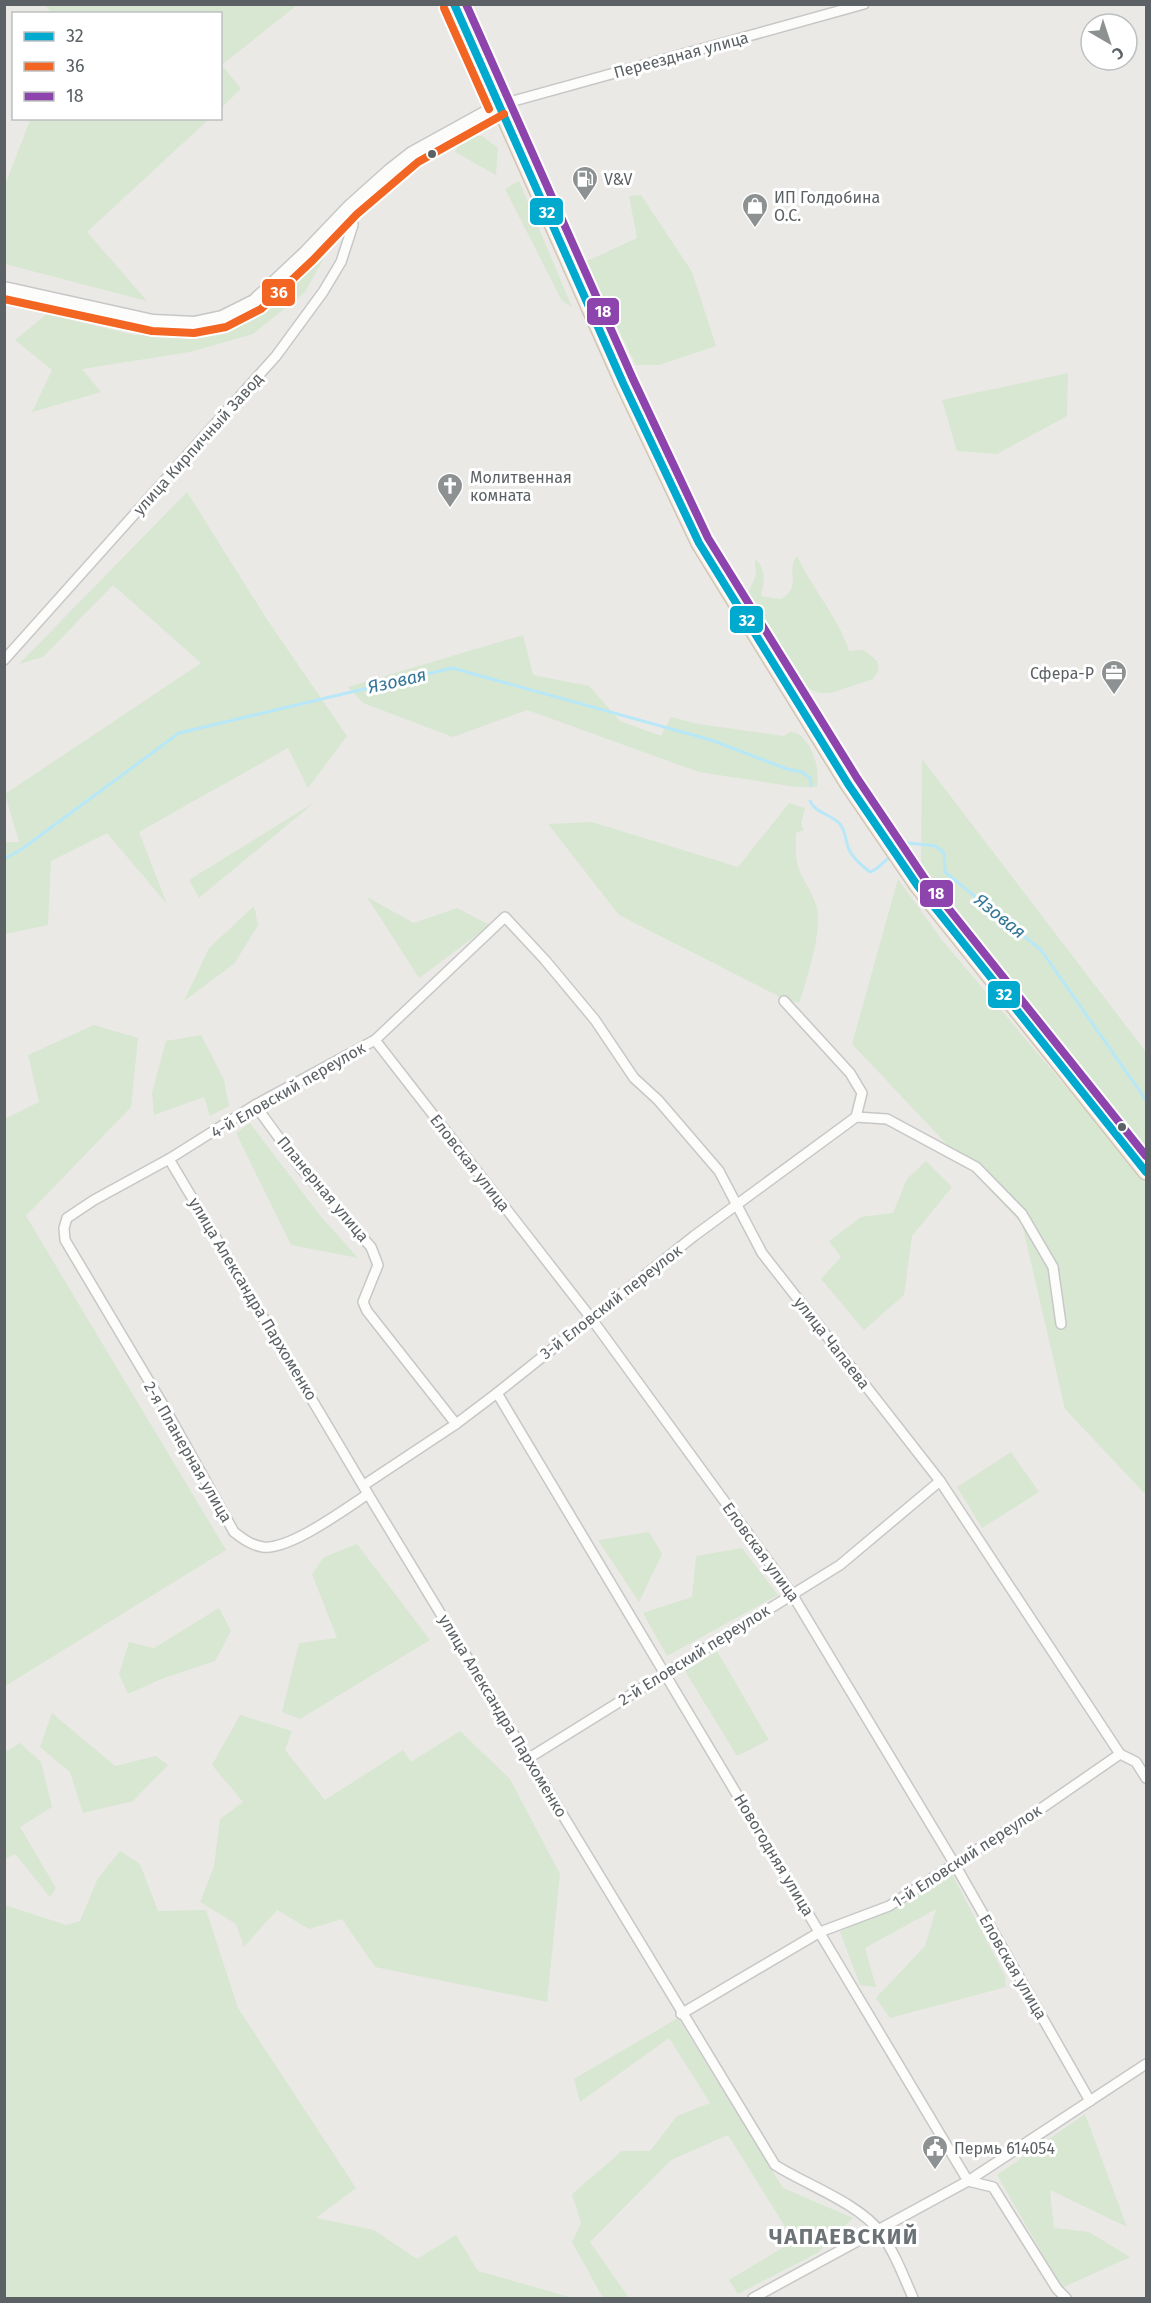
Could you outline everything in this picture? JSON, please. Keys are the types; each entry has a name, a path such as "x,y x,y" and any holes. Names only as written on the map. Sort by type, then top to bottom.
{"main road":[{"path":"454,4 623,383 699,543 874,824 917,885 1146,1172"}],"street":[{"name":"Переездная улица","path":"499,105 864,4"},
{"path":"4,288 153,321 194,323 222,317 254,301 350,206 412,153 499,105"},
{"name":"улица Кирпичный Завод","path":"4,660 276,356 323,292 341,262 353,225 350,206"},
{"name":"4-й Еловский переулок","path":"65,1240 64,1228 67,1218 94,1200 169,1159 255,1106 375,1040 505,917"},
{"name":"улица Чапаева","path":"505,917 545,960 595,1020 634,1078 664,1108 719,1171 735,1206 762,1253 940,1481 1120,1754 1136,1762 1146,1778"},
{"path":"784,1001 850,1073 862,1093 856,1117 887,1119 976,1167 1022,1214 1053,1267 1061,1324"},
{"name":"Еловская улица","path":"375,1040 591,1318 792,1594 954,1863 1090,2101"},
{"name":"Планерная улица","path":"255,1106 301,1168 371,1247 378,1265 363,1302 367,1311 456,1424"},
{"name":"3-й Еловский переулок","path":"366,1490 497,1393 735,1206 856,1117"},
{"name":"улица Александра Пархоменко","path":"169,1159 681,2013 775,2165 798,2180 854,2208 880,2231"},
{"name":"2-я Планерная улица","path":"65,1240 162,1403 234,1532 250,1544 265,1547 281,1545 314,1529 366,1490"},
{"name":"Новогодняя улица","path":"497,1393 968,2181"},
{"name":"2-й Еловский переулок","path":"529,1758 840,1565 940,1481"},
{"name":"1-й Еловский переулок","path":"681,2013 820,1932 889,1906 1039,1810 1120,1754"},
{"path":"753,2298 880,2231 968,2181 1146,2064"},
{"path":"968,2181 993,2187 1057,2289 1066,2298"},
{"path":"880,2231 913,2298"}],"green space":[{"path":"45,5 297,5 222,65 222,12 51,12"},
{"path":"222,65 241,89 222,107"},
{"path":"30,120 208,120 87,232 147,301 5,264 5,185"},
{"path":"463,136 482,136 498,148 496,175 455,152"},
{"path":"519,181 572,307 562,301 505,189"},
{"path":"641,195 692,272 716,346 659,365 636,365 585,262 637,238 629,196"},
{"path":"324,258 305,292 253,334 190,352 82,369 101,392 32,412 52,370 15,340 47,314 134,335 198,333 233,327 276,300"},
{"path":"1068,373 1067,416 997,454 957,451 942,400"},
{"path":"187,492 268,621 347,736 308,788 288,748 139,832 167,904 107,833 51,861 48,925 5,934 5,842 19,842 5,794 201,663 113,585 43,657 19,664"},
{"path":"797,556 832,614 849,651 864,650 877,661 879,670 873,679 831,693 820,693 809,689 794,673 746,598 756,575 755,559 763,572 761,596 781,599 788,594 793,584 793,568"},
{"path":"523,635 533,675 589,686 620,721 661,736 671,717 698,724 784,736 790,732 797,733 807,743 814,757 817,787 796,787 699,772 527,710 453,737 363,703 348,687"},
{"path":"922,759 1146,1052 1146,1149 950,911 921,870"},
{"path":"315,802 199,898 189,880"},
{"path":"789,803 805,808 801,824 804,830 796,833 796,858 815,902 818,918 813,956 799,1003 780,997 619,915 548,824 592,822 738,867"},
{"path":"898,879 942,940 1136,1170 1146,1185 1146,1495 1065,1409 1022,1224 852,1044"},
{"path":"367,897 414,923 457,908 490,925 419,978"},
{"path":"254,906 258,925 234,964 184,1001 209,948"},
{"path":"94,1025 138,1038 131,1107 26,1216 226,1550 5,1686 5,1119 39,1102 28,1055"},
{"path":"201,1035 224,1080 229,1106 210,1116 204,1097 154,1115 152,1093 166,1041"},
{"path":"250,1123 318,1213 358,1258 291,1245 236,1133"},
{"path":"926,1161 952,1187 912,1236 904,1295 864,1330 821,1279 841,1257 829,1241 861,1217 893,1213 907,1179"},
{"path":"1011,1452 1039,1492 982,1528 957,1487"},
{"path":"649,1532 662,1554 639,1602 598,1540"},
{"path":"357,1544 430,1640 300,1719 282,1712 299,1643 337,1638 312,1574 324,1557"},
{"path":"742,1548 778,1595 667,1656 643,1613 692,1597 696,1556"},
{"path":"219,1608 231,1631 215,1661 164,1678 128,1694 119,1674 129,1642 154,1648"},
{"path":"717,1651 769,1740 737,1756 685,1671"},
{"path":"52,1713 115,1766 156,1756 168,1765 133,1801 83,1813 70,1772 40,1747"},
{"path":"240,1715 292,1731 285,1750 325,1800 403,1750 411,1762 460,1731 510,1779 560,1874 547,2002 375,1967 342,1919 309,1929 277,1910 244,1947 236,1924 200,1902 214,1866 220,1819 243,1802 212,1765"},
{"path":"20,1743 41,1762 52,1807 20,1827 56,1888 50,1897 15,1854 5,1859 5,1752"},
{"path":"120,1851 140,1864 158,1911 206,1910 238,2008 356,2188 316,2218 374,2230 417,2259 456,2235 478,2271 573,2298 5,2298 5,1905 66,1925 80,1921 98,1878"},
{"path":"951,1872 1005,1976 1006,1987 890,2018 876,1998 925,1946 936,1909 865,1948 876,1987 860,1985 840,1932"},
{"path":"678,2018 783,2188 853,2218 819,2252 738,2294 729,2280 794,2241 728,2135 671,2160 590,2242 629,2298 603,2298 572,2242 581,2223 572,2194 622,2151 650,2151 677,2116 710,2103 669,2038 580,2102 574,2079"},
{"path":"1085,2114 1127,2227 1050,2190 1054,2228 1089,2232 1130,2257 1062,2288 997,2175"}],"waterway":[{"name":"Язовая","path":"4,859 22,849 179,733 452,668 711,740 787,769 802,772 810,778 811,785"},
{"name":"Язовая","path":"810,801 812,805 840,824 852,854 870,872 892,855"},
{"name":"Язовая","path":"900,849 908,843 936,846 944,853 945,872 1041,950 1146,1100"}],"transit line":[{"name":"32","path":"454,4 623,383 699,543 848,784 917,885 1146,1172"},
{"name":"18","path":"466,4 633,379 708,538 857,778 925,879 1146,1156"},
{"name":"36","path":"444,8 489,109"},
{"name":"36","path":"4,299 152,331 194,333 226,327 261,309 357,214 418,162 504,114"}],"place":[{"name":"V&V","path":"585,202"},
{"name":"ИП Голдобина О.С.","path":"755,229"},
{"name":"Молитвенная комната","path":"450,509"},
{"name":"Сфера-Р","path":"1114,696"},
{"name":"Пермь 614054","path":"935,2171"}],"district":[{"name":"ЧАПАЕВСКИЙ","path":"844,2236"}]}
